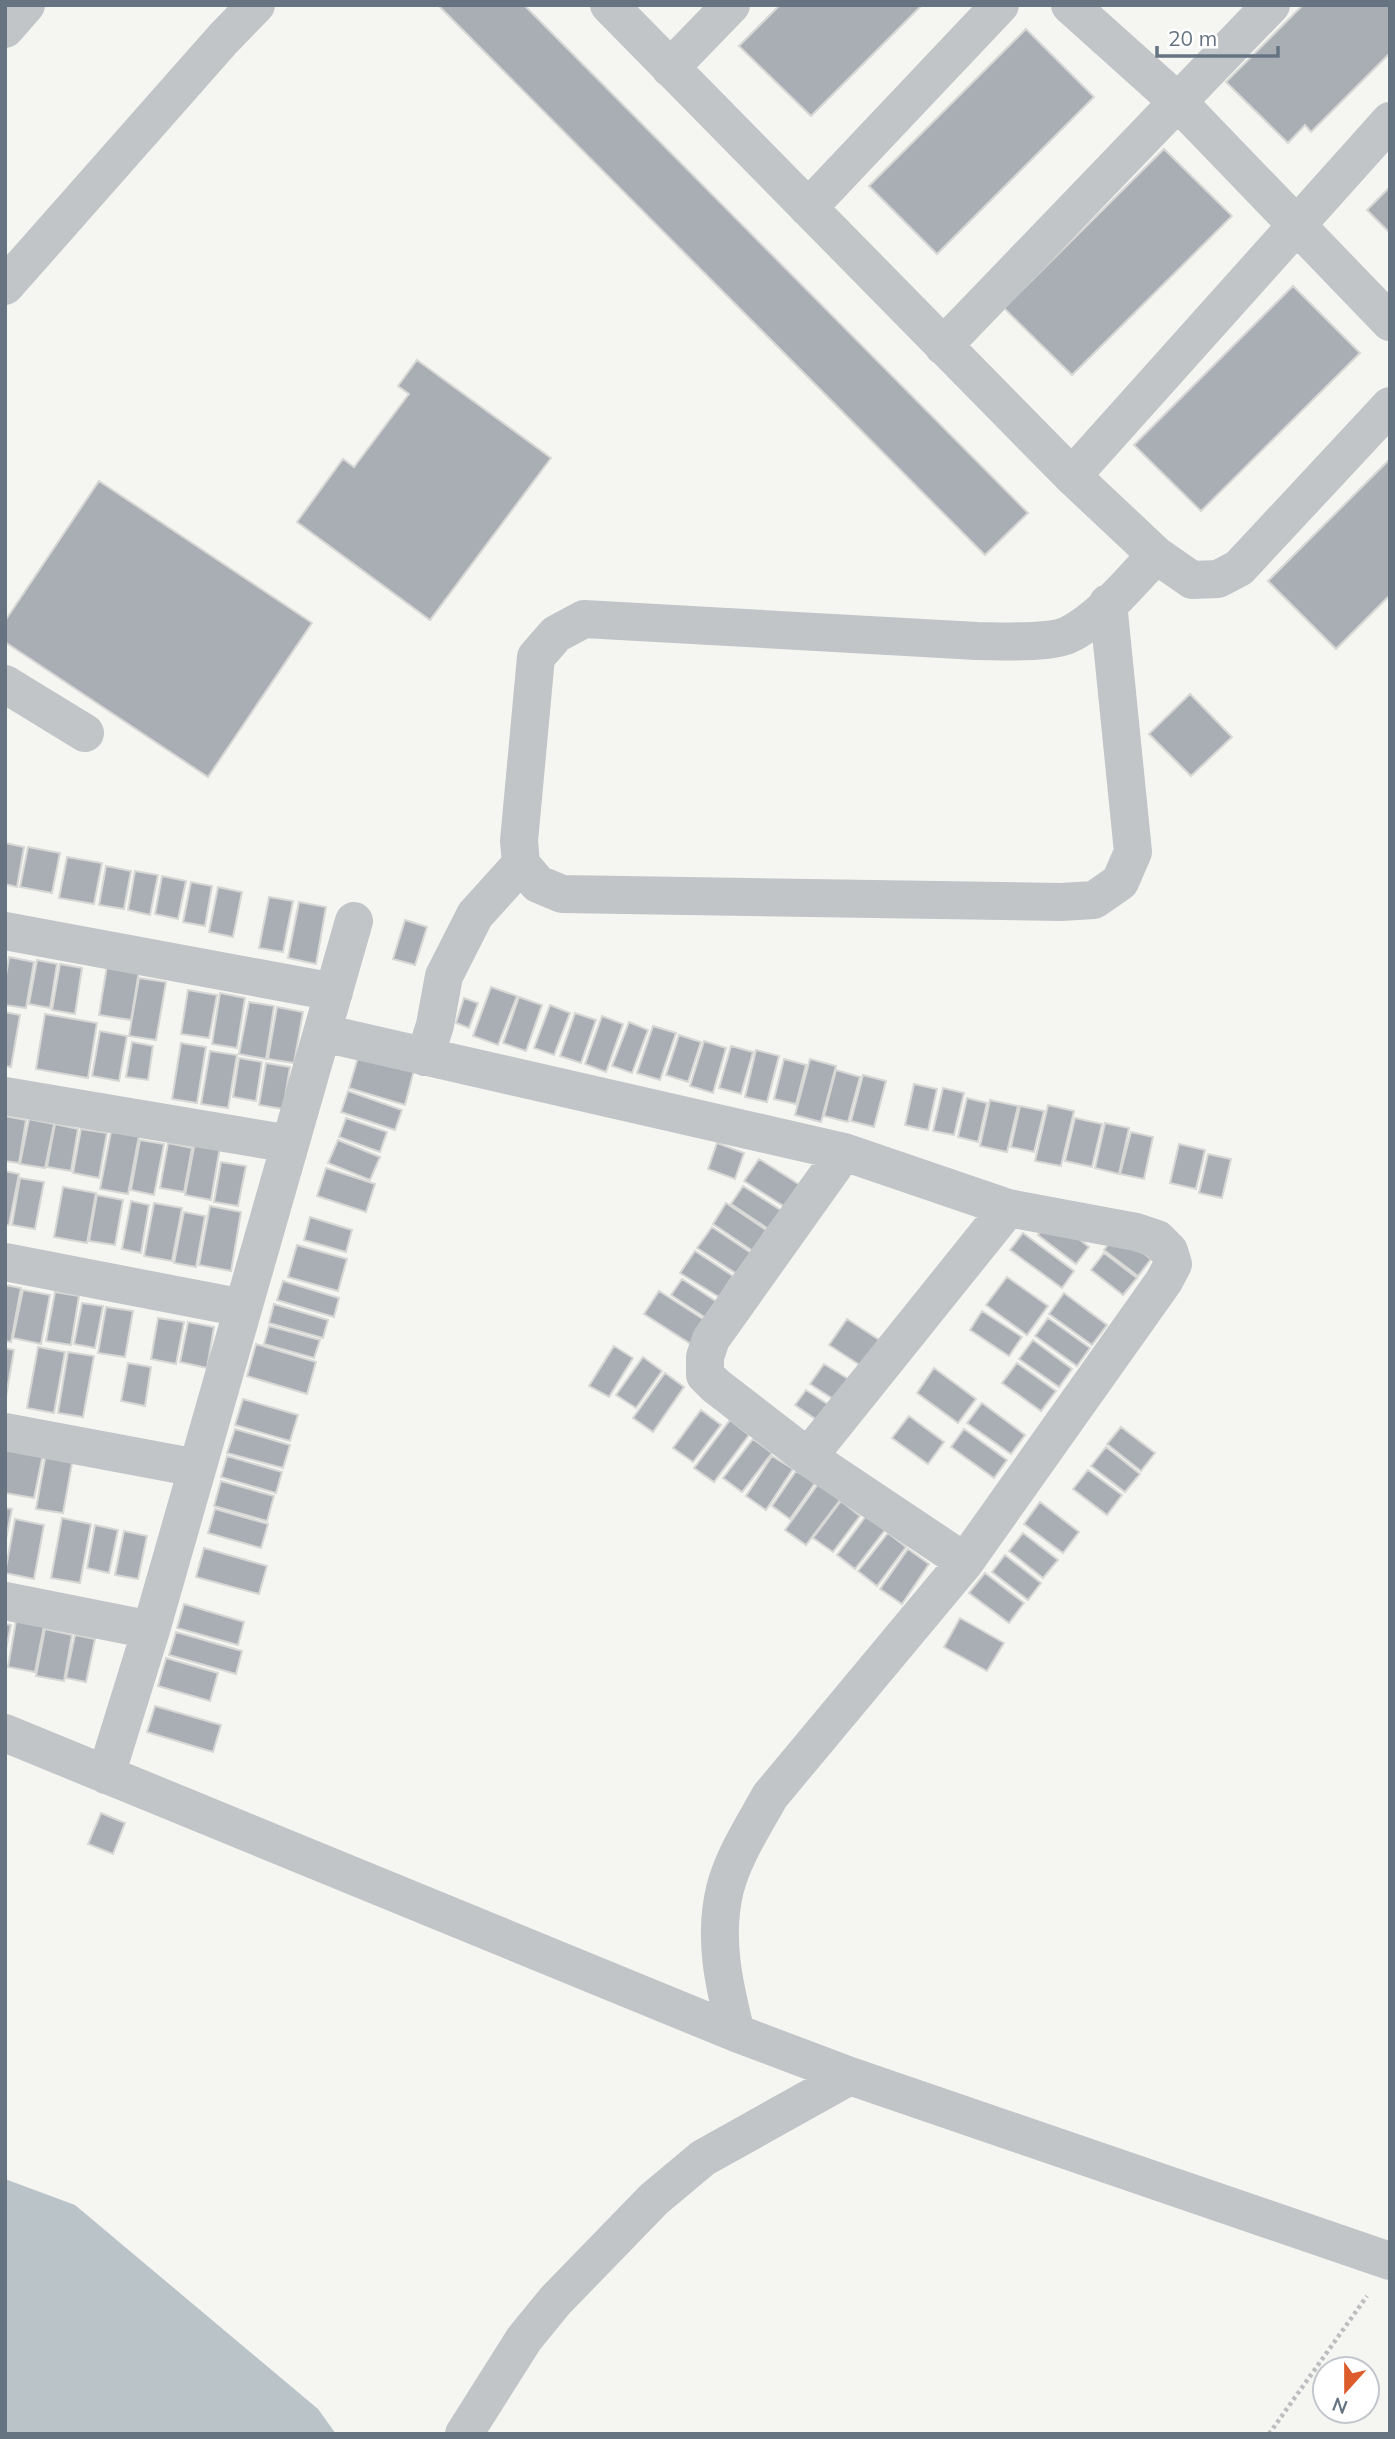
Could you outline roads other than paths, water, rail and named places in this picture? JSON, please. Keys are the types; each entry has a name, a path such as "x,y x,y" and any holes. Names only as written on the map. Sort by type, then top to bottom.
{"street":[{"path":"5,29 26,5"},
{"path":"5,286 256,5"},
{"path":"609,5 1072,476 1156,555 1192,580 1218,579 1239,568 1390,405"},
{"path":"670,68 731,5"},
{"path":"808,208 1000,5"},
{"path":"1070,5 1178,102 1390,322"},
{"path":"943,346 1271,5"},
{"path":"1072,476 1390,121"},
{"path":"1108,603 1133,852 1120,882 1094,900 1061,902 562,894 538,884 521,864 519,841 536,657 556,634 584,619 977,641 1032,640 1067,636 1094,618 1108,603 1156,555"},
{"path":"5,684 85,733"},
{"path":"425,1056 435,1026 444,976 475,915 521,864"},
{"path":"106,1775 151,1630 355,921"},
{"path":"5,931 334,992"},
{"path":"323,1033 844,1153 1008,1208 1136,1232 1157,1239 1170,1251 1172,1264 1164,1281 965,1562 770,1796 746,1839 726,1887 720,1924 721,1973 736,2033"},
{"path":"5,1096 290,1143"},
{"path":"844,1153 711,1339 705,1357 705,1375 716,1387 808,1457 965,1562"},
{"path":"808,1457 1008,1208"},
{"path":"5,1262 243,1308"},
{"path":"5,1432 197,1468"},
{"path":"5,1601 151,1630"},
{"path":"5,1733 736,2033 1382,2274"},
{"path":"464,2434 524,2339 547,2311 654,2199 703,2158 850,2076"}]}
